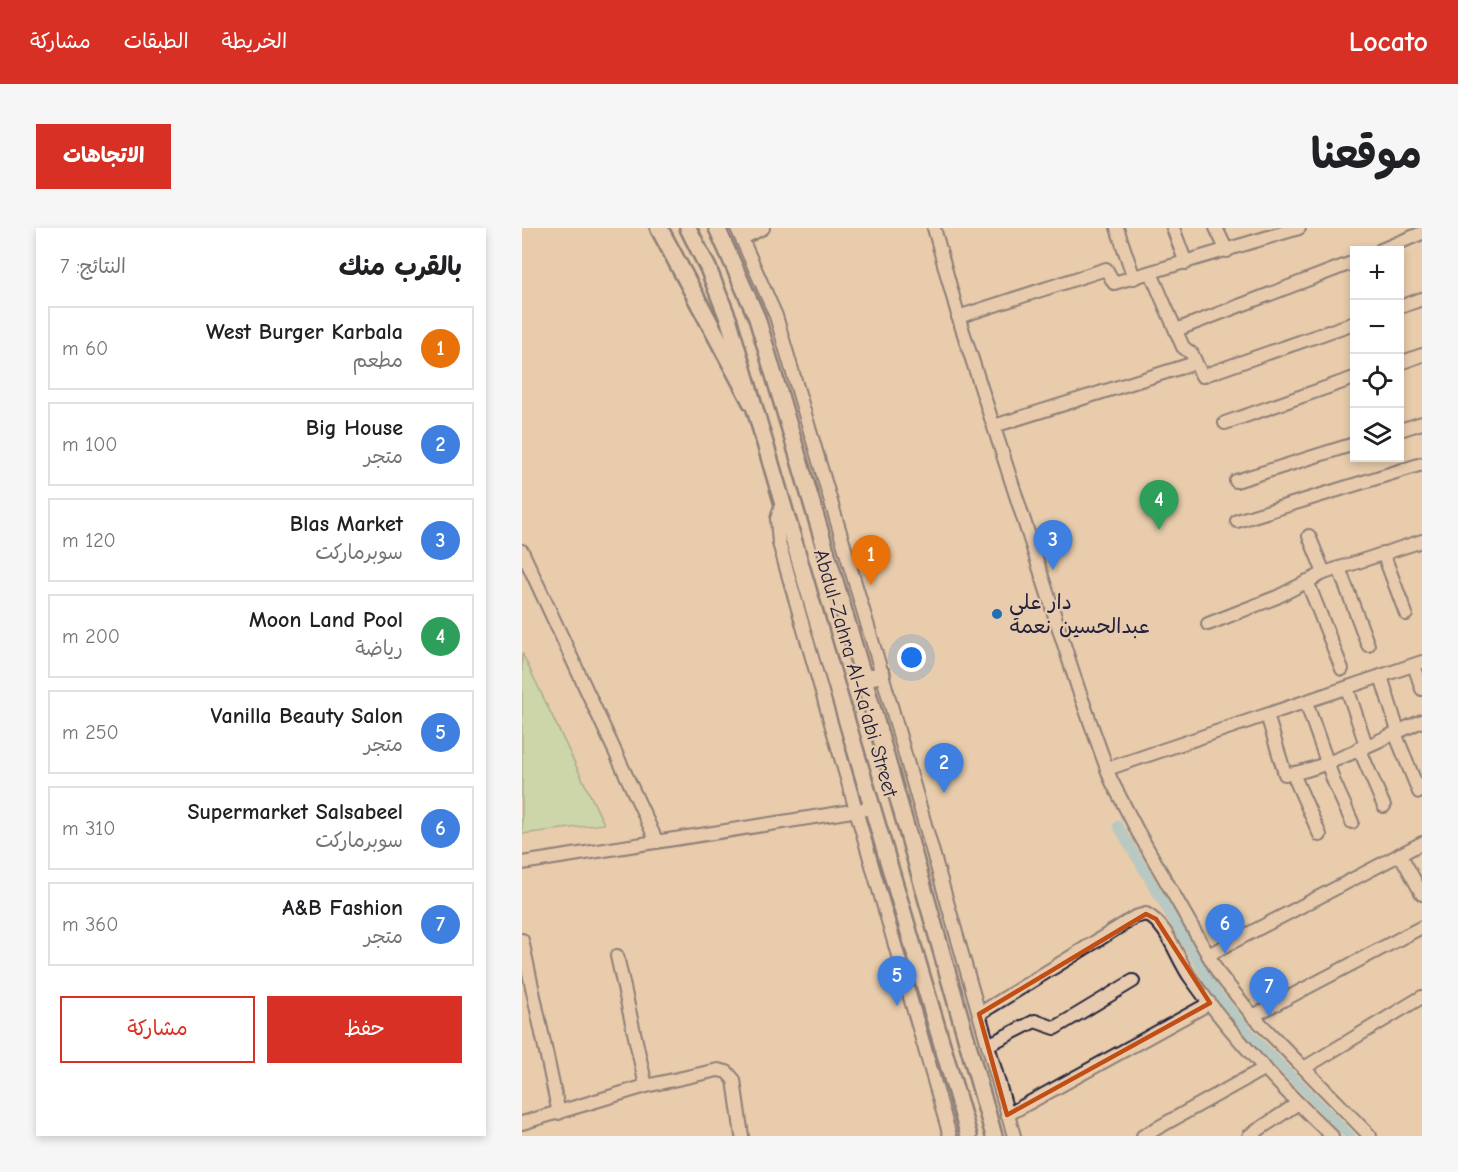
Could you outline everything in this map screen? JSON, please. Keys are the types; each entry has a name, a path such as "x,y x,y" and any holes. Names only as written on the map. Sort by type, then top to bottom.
{"highway":[{"path":"659,228 752,403"}],"main road":[{"name":"Abdul-Zahra Al-Ka'abi Street","path":"688,228 708,268 729,321 910,929 969,1136"},
{"name":"Abdul-Zahra Al-Ka'abi Street","path":"717,228 757,318 864,679 994,1136"},
{"path":"864,679 882,674"},
{"path":"910,929 923,934 935,927"},
{"path":"921,968 932,961 945,964"}],"street":[{"path":"763,228 740,233 776,316 882,674 1014,1136"},
{"path":"934,228 958,317 1107,769 1138,832 1219,974 1253,1016 1370,1136"},
{"path":"1117,228 1134,278"},
{"path":"1173,228 1186,263"},
{"path":"1216,228 1227,251"},
{"path":"958,317 1106,268 1114,283 1299,228"},
{"path":"1391,246 1422,233"},
{"path":"1176,330 1350,264"},
{"path":"1151,273 1183,347 1192,354 1202,376 1350,324"},
{"path":"1404,306 1422,299"},
{"path":"1404,362 1422,355"},
{"path":"994,426 1195,363"},
{"path":"1225,423 1350,379"},
{"path":"1404,429 1422,423"},
{"path":"1236,482 1350,445"},
{"path":"1237,520 1422,464"},
{"path":"783,499 777,519 779,543 858,810 950,1136"},
{"path":"1309,536 1324,573"},
{"path":"1208,624 1324,573 1422,541"},
{"path":"522,551 657,842"},
{"path":"1383,553 1406,614"},
{"path":"1339,568 1368,645"},
{"path":"1307,581 1342,669"},
{"path":"1107,769 1418,664 1422,689"},
{"path":"1381,676 1396,732 1419,792"},
{"path":"1347,688 1362,746 1384,806"},
{"path":"1306,702 1327,762 1352,822"},
{"path":"1267,715 1285,774 1293,774 1327,762 1422,721"},
{"path":"1293,774 1320,835"},
{"path":"522,863 874,807"},
{"path":"1208,955 1422,843"},
{"path":"1400,854 1422,894"},
{"path":"979,1014 1135,917 1146,914 1156,919 1189,976 1210,1003 1297,1104 1332,1136"},
{"path":"1253,1016 1422,927"},
{"path":"522,940 559,1113"},
{"path":"617,956 646,1086"},
{"path":"988,1045 1035,1020 1055,1028 1133,981"},
{"path":"1304,1068 1422,997"},
{"path":"1007,1115 1210,1003"},
{"path":"1143,1136 1265,1068"},
{"path":"522,1123 646,1086 718,1070 726,1072 734,1080 742,1136"},
{"path":"1249,1136 1297,1104"}],"highlighted area":[{"path":"1146,914 1156,919 1210,1003 1007,1115 979,1014"}],"green space":[{"path":"522,653 604,824 522,834"}],"waterway":[{"path":"1118,826 1217,994 1252,1036 1350,1136"}],"place":[{"name":"Moon Land Pool","path":"1159,530"},
{"name":"Blas Market","path":"1053,570"},
{"name":"West Burger Karbala","path":"871,585"},
{"name":"دار علي عبدالحسين نعمه","path":"997,614"},
{"name":"Big House","path":"944,793"},
{"name":"Supermarket Salsabeel","path":"1225,954"},
{"name":"Vanilla Beauty Salon","path":"897,1006"},
{"name":"A&B Fashion","path":"1269,1017"}]}
